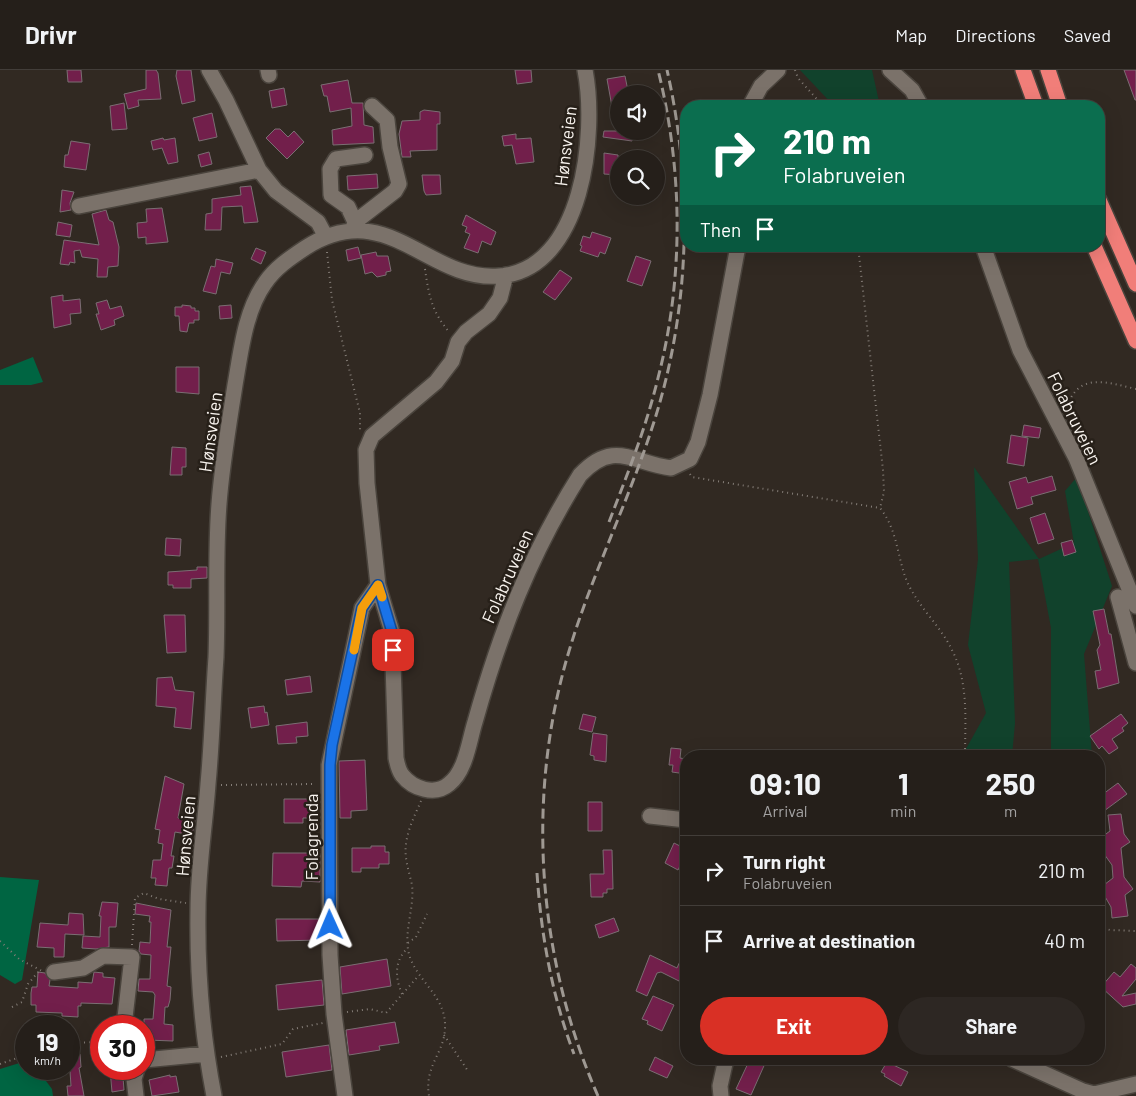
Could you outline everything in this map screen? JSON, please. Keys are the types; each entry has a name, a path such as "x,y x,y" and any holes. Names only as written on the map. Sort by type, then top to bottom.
{"highway":[{"path":"1024,70 1034,100"},
{"path":"1048,70 1058,100"},
{"path":"1105,214 1136,284"},
{"path":"1097,252 1136,341"}],"street":[{"path":"209,70 226,100 259,170 276,191 318,222 326,237"},
{"name":"Hønsveien","path":"214,1096 206,1054 200,1005 198,902 208,785 216,643 219,504 227,436 247,325 264,285 280,266 326,237 353,227 408,244 442,262 474,274 499,277 517,272 535,263 555,245 567,224 584,173 590,126 590,96 585,70"},
{"path":"753,100 761,86 778,70"},
{"path":"890,70 912,90 918,100"},
{"path":"365,156 336,160 330,169 331,195 348,207 353,227 396,191 400,184 390,147 388,120 372,106"},
{"path":"79,206 259,170"},
{"path":"681,465 690,459 698,442 710,395 737,252"},
{"name":"Folabruveien","path":"985,252 1020,350 1076,458 1136,606"},
{"path":"426,789 414,787 401,774 396,758 392,632 378,585 367,483 367,443 372,436 436,382 452,361 458,342 466,332 489,314 500,298 506,275"},
{"name":"Folabruveien","path":"426,789 437,790 449,785 457,776 494,656 510,612 531,562 580,475 590,465 609,455 625,456 660,467 671,468 681,465"},
{"name":"Folagrenda","path":"345,1096 334,1014 330,955 329,784 332,745 362,608 378,585"},
{"path":"1118,597 1136,663"},
{"path":"650,816 680,819"},
{"path":"46,972 83,968 103,956 132,958 125,1015"},
{"path":"155,1059 206,1054"},
{"path":"721,1096 720,1086 725,1065"},
{"path":"1025,1065 1083,1092 1094,1095 1136,1084"},
{"path":"134,1080 136,1096"}],"path":[{"path":"795,70 798,78 818,100"},
{"path":"326,237 332,300 360,413 360,432"},
{"path":"423,252 428,296 437,318 458,342"},
{"path":"859,252 883,470 884,492 880,508"},
{"path":"1066,411 1069,398 1082,386 1096,381 1136,389"},
{"path":"681,465 692,477 880,508 887,516 895,535 906,580 952,650 958,666 964,688 964,750"},
{"path":"208,785 329,784"},
{"path":"426,789 409,828 406,846 412,894 407,944 410,958 419,975 437,997 443,1010 445,1028 441,1046 430,1068 428,1078 429,1096"},
{"path":"132,958 135,898 144,893 159,900 198,902"},
{"path":"407,944 416,937 427,914"},
{"path":"1105,928 1136,931"},
{"path":"0,942 19,959 46,972"},
{"path":"402,994 397,982 397,966 401,954 408,948"},
{"path":"12,1007 22,1002 28,984 46,972"},
{"path":"206,1054 224,1057 254,1048 282,1044 293,1029 322,1023 334,1014 370,1009 386,1013 419,975"},
{"path":"444,1035 468,1071"},
{"path":"0,1064 15,1059"}],"green space":[{"path":"800,70 872,70 879,100 828,100"},
{"path":"33,357 43,382 31,385 0,385 0,370"},
{"path":"974,467 1039,559 1074,543 1065,491 1077,477 1112,586 1084,654 1092,750 1051,750 1051,628 1038,559 1009,562 1015,723 1013,750 965,750 986,713 968,645 978,559"},
{"path":"0,877 39,880 22,980 15,984 0,975"},
{"path":"15,1064 15,1080 45,1080 52,1089 53,1096 0,1096 0,1069"}],"building":[{"path":"67,70 81,70 82,82 68,82"},
{"path":"146,70 156,70 158,73 161,99 138,100 139,106 128,109 124,94 146,89"},
{"path":"177,70 191,70 195,101 182,104 176,76"},
{"path":"515,70 531,70 532,82 517,84"},
{"path":"1124,70 1136,70 1136,100 1135,100"},
{"path":"625,76 627,85 610,85 610,96 607,79"},
{"path":"348,80 352,103 363,103 364,125 373,127 374,143 333,145 332,130 352,126 351,108 330,112 327,96 324,96 321,85"},
{"path":"284,88 287,105 272,108 269,91"},
{"path":"124,103 127,129 112,130 110,106"},
{"path":"424,110 440,112 440,124 437,124 437,150 410,151 411,157 402,157 399,134 402,121 420,120 420,112"},
{"path":"212,113 217,137 199,141 193,118"},
{"path":"275,129 280,129 288,137 294,131 304,142 287,159 266,138"},
{"path":"604,131 610,131 610,138 603,137"},
{"path":"516,134 516,139 531,138 534,162 516,164 512,145 504,146 502,136"},
{"path":"163,138 164,140 175,138 178,162 168,164 162,148 153,150 151,141"},
{"path":"71,141 90,144 86,170 64,167 65,155 68,155"},
{"path":"209,152 212,164 201,167 198,155"},
{"path":"604,153 610,154 610,174 604,174"},
{"path":"377,174 378,188 348,190 347,176"},
{"path":"422,175 440,175 441,194 426,195"},
{"path":"251,186 258,222 244,223 242,206 222,207 221,230 205,230 206,214 212,213 212,199 241,195 240,187"},
{"path":"62,190 74,192 70,203 71,210 60,212"},
{"path":"162,208 168,242 146,244 146,237 138,238 137,223 147,222 146,209"},
{"path":"106,210 109,220 113,222 119,247 118,266 108,267 107,277 97,277 98,259 82,257 80,250 74,251 75,263 70,262 69,265 60,264 64,240 99,245 92,214"},
{"path":"466,215 496,232 491,245 482,241 478,253 464,248 470,234 465,232 467,227 462,225"},
{"path":"58,222 72,225 70,237 56,235"},
{"path":"592,232 611,238 605,254 600,252 598,257 580,251 583,236 590,238"},
{"path":"358,247 361,258 348,261 346,250"},
{"path":"256,248 266,252 261,264 251,259"},
{"path":"376,252 377,256 388,256 391,271 386,272 386,275 377,277 372,272 365,274 361,255"},
{"path":"636,256 651,261 642,286 627,281"},
{"path":"216,259 233,263 230,274 221,272 216,294 203,291 211,266 215,267"},
{"path":"560,270 572,278 555,300 543,292"},
{"path":"63,295 63,301 80,299 81,313 70,314 71,324 54,328 51,297"},
{"path":"107,300 110,309 121,306 124,316 114,320 115,325 101,330 96,314 99,314 96,303"},
{"path":"182,305 191,306 191,308 195,308 195,311 199,311 199,320 189,323 187,332 180,331 179,316 175,316 175,307 182,307"},
{"path":"231,305 232,318 220,319 219,306"},
{"path":"176,367 199,367 199,394 176,392"},
{"path":"1024,425 1041,428 1039,438 1022,436"},
{"path":"1011,435 1028,438 1024,466 1007,463"},
{"path":"172,447 186,448 186,467 182,467 182,475 170,475"},
{"path":"1052,476 1056,490 1031,497 1033,504 1017,509 1009,482 1026,477 1028,483"},
{"path":"1045,513 1054,539 1038,544 1030,518"},
{"path":"166,538 181,539 180,556 165,555"},
{"path":"1072,540 1076,552 1064,556 1061,543"},
{"path":"197,567 207,567 207,578 191,579 191,588 173,588 173,585 168,585 168,572 197,570"},
{"path":"1104,609 1109,634 1111,634 1119,683 1098,689 1095,671 1101,670 1097,650 1100,645 1093,611"},
{"path":"164,615 185,615 186,652 167,653"},
{"path":"310,676 312,692 287,695 285,680"},
{"path":"172,677 175,690 194,692 191,729 174,727 176,708 156,706 157,678"},
{"path":"264,706 269,725 251,728 248,708"},
{"path":"583,714 596,717 592,732 579,729"},
{"path":"1121,714 1128,723 1122,728 1124,731 1112,739 1118,748 1109,754 1102,746 1099,749 1090,736"},
{"path":"307,722 308,736 296,737 297,743 278,744 276,726"},
{"path":"593,733 607,735 606,762 594,760 594,756 590,755"},
{"path":"671,748 681,749 680,773 672,772 673,765 669,765"},
{"path":"365,760 367,810 351,811 351,818 340,818 339,761"},
{"path":"165,776 184,784 178,818 195,820 192,835 175,832 171,856 174,856 172,868 169,868 167,886 155,885 156,878 151,878 153,860 161,860 163,844 158,843 160,830 155,829"},
{"path":"1118,783 1127,794 1105,810 1105,793"},
{"path":"284,799 314,799 315,818 303,818 303,823 284,823"},
{"path":"588,802 602,802 602,831 588,831"},
{"path":"1121,814 1124,834 1130,842 1121,848 1124,877 1133,889 1125,895 1128,916 1112,918 1111,907 1105,897 1105,884 1113,878 1112,865 1105,855 1105,835 1110,831 1108,815"},
{"path":"674,843 680,846 680,866 678,870 665,863"},
{"path":"371,846 385,846 385,852 389,852 389,864 379,864 379,868 361,868 361,872 352,872 352,848 371,848"},
{"path":"603,850 612,850 613,889 607,889 607,893 603,893 603,897 591,897 590,874 604,874"},
{"path":"273,853 320,853 320,882 302,881 301,887 272,886"},
{"path":"102,902 118,903 116,927 109,927 109,947 96,949 82,948 83,936 100,937 101,916 99,916"},
{"path":"136,903 171,910 167,947 171,947 167,986 171,987 168,1007 165,1007 164,1024 173,1025 173,1041 155,1040 155,1015 153,1015 155,995 153,992 138,991 139,979 150,979 151,955 141,954 139,951 140,942 150,943 151,922 149,922 150,916 135,914"},
{"path":"69,913 83,914 84,935 65,934 64,957 54,957 54,948 37,947 40,923 68,925"},
{"path":"614,918 619,931 599,938 595,925"},
{"path":"276,919 320,919 321,940 277,941"},
{"path":"650,955 677,968 680,961 679,981 661,972 657,973 647,996 636,991"},
{"path":"387,959 391,986 342,994 340,967"},
{"path":"1131,964 1136,968 1136,979 1122,996 1136,993 1136,1004 1123,1007 1105,991 1105,982 1114,972 1120,977"},
{"path":"38,972 45,973 50,980 49,986 78,988 78,982 92,983 94,972 103,973 103,977 115,978 112,1004 81,1003 81,1006 78,1006 78,1015 36,1012 36,1005 31,1005 31,993 32,987 37,987"},
{"path":"322,980 324,1005 278,1010 276,985"},
{"path":"653,996 674,1005 662,1031 647,1024 648,1021 642,1019"},
{"path":"395,1022 399,1043 379,1046 380,1050 349,1055 346,1030"},
{"path":"329,1045 332,1070 286,1077 282,1052"},
{"path":"655,1057 673,1066 667,1078 649,1070"},
{"path":"747,1065 764,1065 751,1095 736,1089"},
{"path":"885,1065 893,1065 908,1072 901,1086 884,1076 885,1074 881,1072"},
{"path":"80,1074 84,1096 68,1096 67,1086 71,1086 71,1080 80,1080"},
{"path":"170,1075 170,1077 176,1076 179,1092 152,1096 149,1080"},
{"path":"111,1080 123,1080 124,1090 112,1092"}],"railway":[{"path":"609,522 648,415 658,378 672,302 676,263 676,185 672,146 658,70"},
{"path":"667,70 676,115 680,151"},
{"path":"598,1096 578,1045 562,992 551,938 545,884 543,828 545,773 553,719 574,635 641,460 664,387 674,342 684,252"},
{"path":"537,873 541,919 549,965 566,1032 574,1054"}],"slow traffic":[{"path":"354,650 362,608 378,585 382,597"}],"route":[{"path":"330,925 330,765 332,745 362,608 378,585 392,632 393,650"}]}
